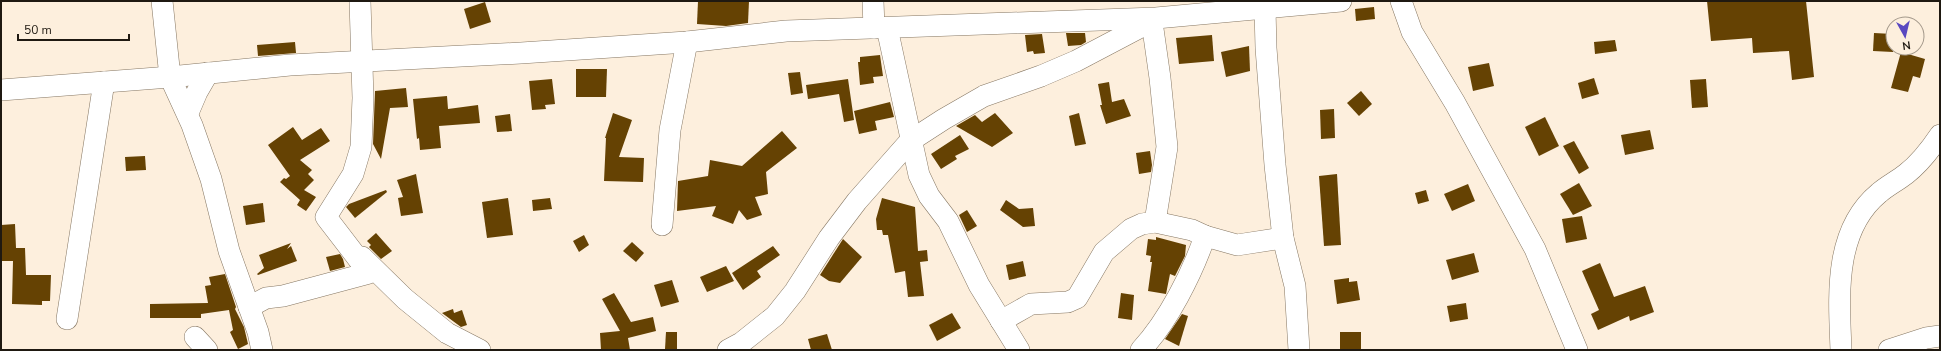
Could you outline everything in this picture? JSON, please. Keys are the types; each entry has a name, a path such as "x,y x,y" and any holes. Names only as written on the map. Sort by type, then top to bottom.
{"street":[{"path":"162,1 170,77 188,113 211,179 229,251 249,307 262,350"},
{"path":"873,1 919,175 929,196 948,221 979,285 1019,350"},
{"path":"1,90 170,77 290,65 362,60 521,53 687,42 786,31 1154,20 1341,1"},
{"path":"1401,1 1418,41 1466,123 1535,249 1577,350"},
{"path":"326,217 353,174 361,147 362,60 358,3"},
{"path":"1265,9 1266,56 1283,238 1295,286 1300,350"},
{"path":"739,348 775,316 795,291 829,238 857,201 910,141 984,96 1041,76 1076,61 1154,20"},
{"path":"1154,20 1167,147 1155,222"},
{"path":"662,225 670,130 687,42"},
{"path":"188,113 197,92 208,73"},
{"path":"67,319 104,82"},
{"path":"1841,350 1840,280 1845,250 1856,218 1878,194 1907,173 1928,154 1940,135"},
{"path":"249,307 266,298 283,296 368,273 326,217"},
{"path":"326,217 370,266 405,299 446,333 480,350"},
{"path":"1001,321 1031,304 1068,302 1077,298 1104,252 1131,229 1142,224 1155,222 1192,230 1205,236 1238,245 1283,238"},
{"path":"1141,350 1150,340 1190,275 1205,236"},
{"path":"1889,350 1926,338 1940,336"}],"building":[{"path":"698,1 749,1 748,23 726,26 697,24"},
{"path":"1707,1 1806,1 1814,77 1792,80 1789,51 1753,53 1752,38 1711,41"},
{"path":"485,2 491,22 470,29 464,9"},
{"path":"1374,7 1375,19 1356,21 1355,9"},
{"path":"1066,33 1085,33 1086,42 1081,45 1068,46"},
{"path":"1874,33 1885,34 1885,52 1873,51"},
{"path":"1042,34 1045,53 1034,54 1033,51 1027,52 1025,35"},
{"path":"1212,35 1214,61 1179,64 1176,38"},
{"path":"1615,40 1617,51 1595,54 1594,42"},
{"path":"295,42 296,53 258,56 257,45"},
{"path":"1249,46 1250,71 1226,77 1221,52"},
{"path":"880,55 883,76 873,77 874,83 860,85 858,62 860,62 860,57"},
{"path":"1900,56 1915,56 1925,59 1920,78 1913,76 1908,92 1891,88"},
{"path":"1489,63 1494,86 1473,91 1468,67"},
{"path":"576,69 607,69 606,97 576,97"},
{"path":"800,72 803,93 791,95 788,73"},
{"path":"1594,78 1599,94 1582,99 1578,83"},
{"path":"552,79 555,104 545,105 546,109 532,110 529,81"},
{"path":"848,79 854,120 844,122 839,94 808,99 806,85"},
{"path":"1706,79 1708,107 1692,108 1690,80"},
{"path":"1109,82 1112,102 1124,99 1131,116 1106,124 1100,105 1102,105 1098,84"},
{"path":"406,88 408,107 390,108 381,159 373,144 375,91"},
{"path":"1361,91 1372,104 1359,116 1347,103"},
{"path":"447,96 448,109 478,105 480,123 439,126 441,148 420,150 419,138 417,139 413,99"},
{"path":"890,102 894,117 875,121 877,130 859,134 854,111"},
{"path":"1334,109 1335,138 1321,139 1320,110"},
{"path":"613,113 632,120 619,157 644,158 643,182 604,181 605,138"},
{"path":"995,113 1013,133 992,147 956,126 975,115 982,122"},
{"path":"1079,113 1086,144 1075,146 1069,116"},
{"path":"510,114 512,131 497,132 495,116"},
{"path":"1545,117 1559,146 1539,156 1525,127"},
{"path":"293,127 302,140 321,128 330,141 300,160 312,170 308,174 314,180 304,190 316,197 306,211 297,205 300,200 280,182 284,178 286,179 290,176 268,145"},
{"path":"1650,130 1654,149 1625,155 1621,135"},
{"path":"782,131 797,148 766,172 768,194 755,197 762,215 747,220 739,210 733,224 712,216 716,206 677,211 678,181 708,176 710,160 742,166"},
{"path":"960,135 969,149 955,156 957,159 941,169 931,154"},
{"path":"1574,141 1589,168 1579,174 1563,146"},
{"path":"1150,151 1152,165 1151,172 1139,174 1136,153"},
{"path":"145,156 146,170 126,171 125,157"},
{"path":"416,174 423,213 401,216 398,198 403,197 397,180"},
{"path":"1337,174 1341,245 1324,246 1319,176"},
{"path":"1579,183 1592,206 1573,215 1560,194"},
{"path":"1468,184 1475,201 1452,211 1444,194"},
{"path":"386,190 387,192 355,218 346,207 349,204"},
{"path":"1426,190 1429,201 1418,204 1415,193"},
{"path":"508,198 513,235 487,238 482,202"},
{"path":"550,198 552,209 533,211 532,200"},
{"path":"882,198 915,207 918,251 927,250 928,261 920,262 924,296 908,297 905,271 895,273 888,235 883,235 882,230 877,230 876,219"},
{"path":"1006,200 1019,209 1033,208 1035,226 1023,227 1000,210"},
{"path":"263,203 265,222 246,225 243,206"},
{"path":"967,210 977,226 967,232 959,215"},
{"path":"1582,216 1587,239 1566,243 1562,219"},
{"path":"15,224 16,248 25,248 26,275 51,275 50,301 42,301 42,305 12,304 13,261 1,261 1,225"},
{"path":"376,233 392,251 381,259 369,247 371,245 367,241"},
{"path":"584,235 589,245 579,252 573,241"},
{"path":"1156,237 1186,245 1185,256 1175,276 1170,274 1166,294 1148,291 1152,262 1150,262 1151,256 1146,255 1148,239 1156,240"},
{"path":"843,239 862,257 840,283 829,281 820,275"},
{"path":"632,242 644,253 636,262 623,251"},
{"path":"291,243 287,249 291,246 297,261 258,275 257,274 264,268 259,255"},
{"path":"773,246 780,255 757,271 761,277 743,290 732,273"},
{"path":"1474,253 1479,272 1452,280 1446,260"},
{"path":"340,254 345,267 330,271 326,257"},
{"path":"1023,261 1026,276 1009,280 1006,265"},
{"path":"1600,263 1614,297 1645,286 1654,312 1630,321 1629,316 1598,330 1591,314 1599,310 1582,271"},
{"path":"726,266 734,281 707,292 700,277"},
{"path":"225,274 236,307 235,309 244,327 248,344 238,349 230,332 233,330 229,310 201,314 201,318 150,318 150,304 208,303 205,286 211,285 209,277"},
{"path":"1349,278 1349,282 1357,281 1360,300 1337,304 1334,280"},
{"path":"672,280 679,302 661,307 654,285"},
{"path":"614,293 631,322 653,317 656,331 628,338 630,350 601,350 600,333 620,331 602,299"},
{"path":"1121,293 1134,295 1132,320 1118,318"},
{"path":"1466,303 1468,319 1450,322 1447,306"},
{"path":"453,309 454,313 462,310 467,325 461,327 442,313"},
{"path":"952,313 961,328 937,341 929,325"},
{"path":"1182,314 1188,316 1179,346 1165,339"},
{"path":"666,332 677,332 677,349 665,349"},
{"path":"1340,332 1361,332 1361,350 1340,350"},
{"path":"827,334 832,350 811,350 808,339"}]}
